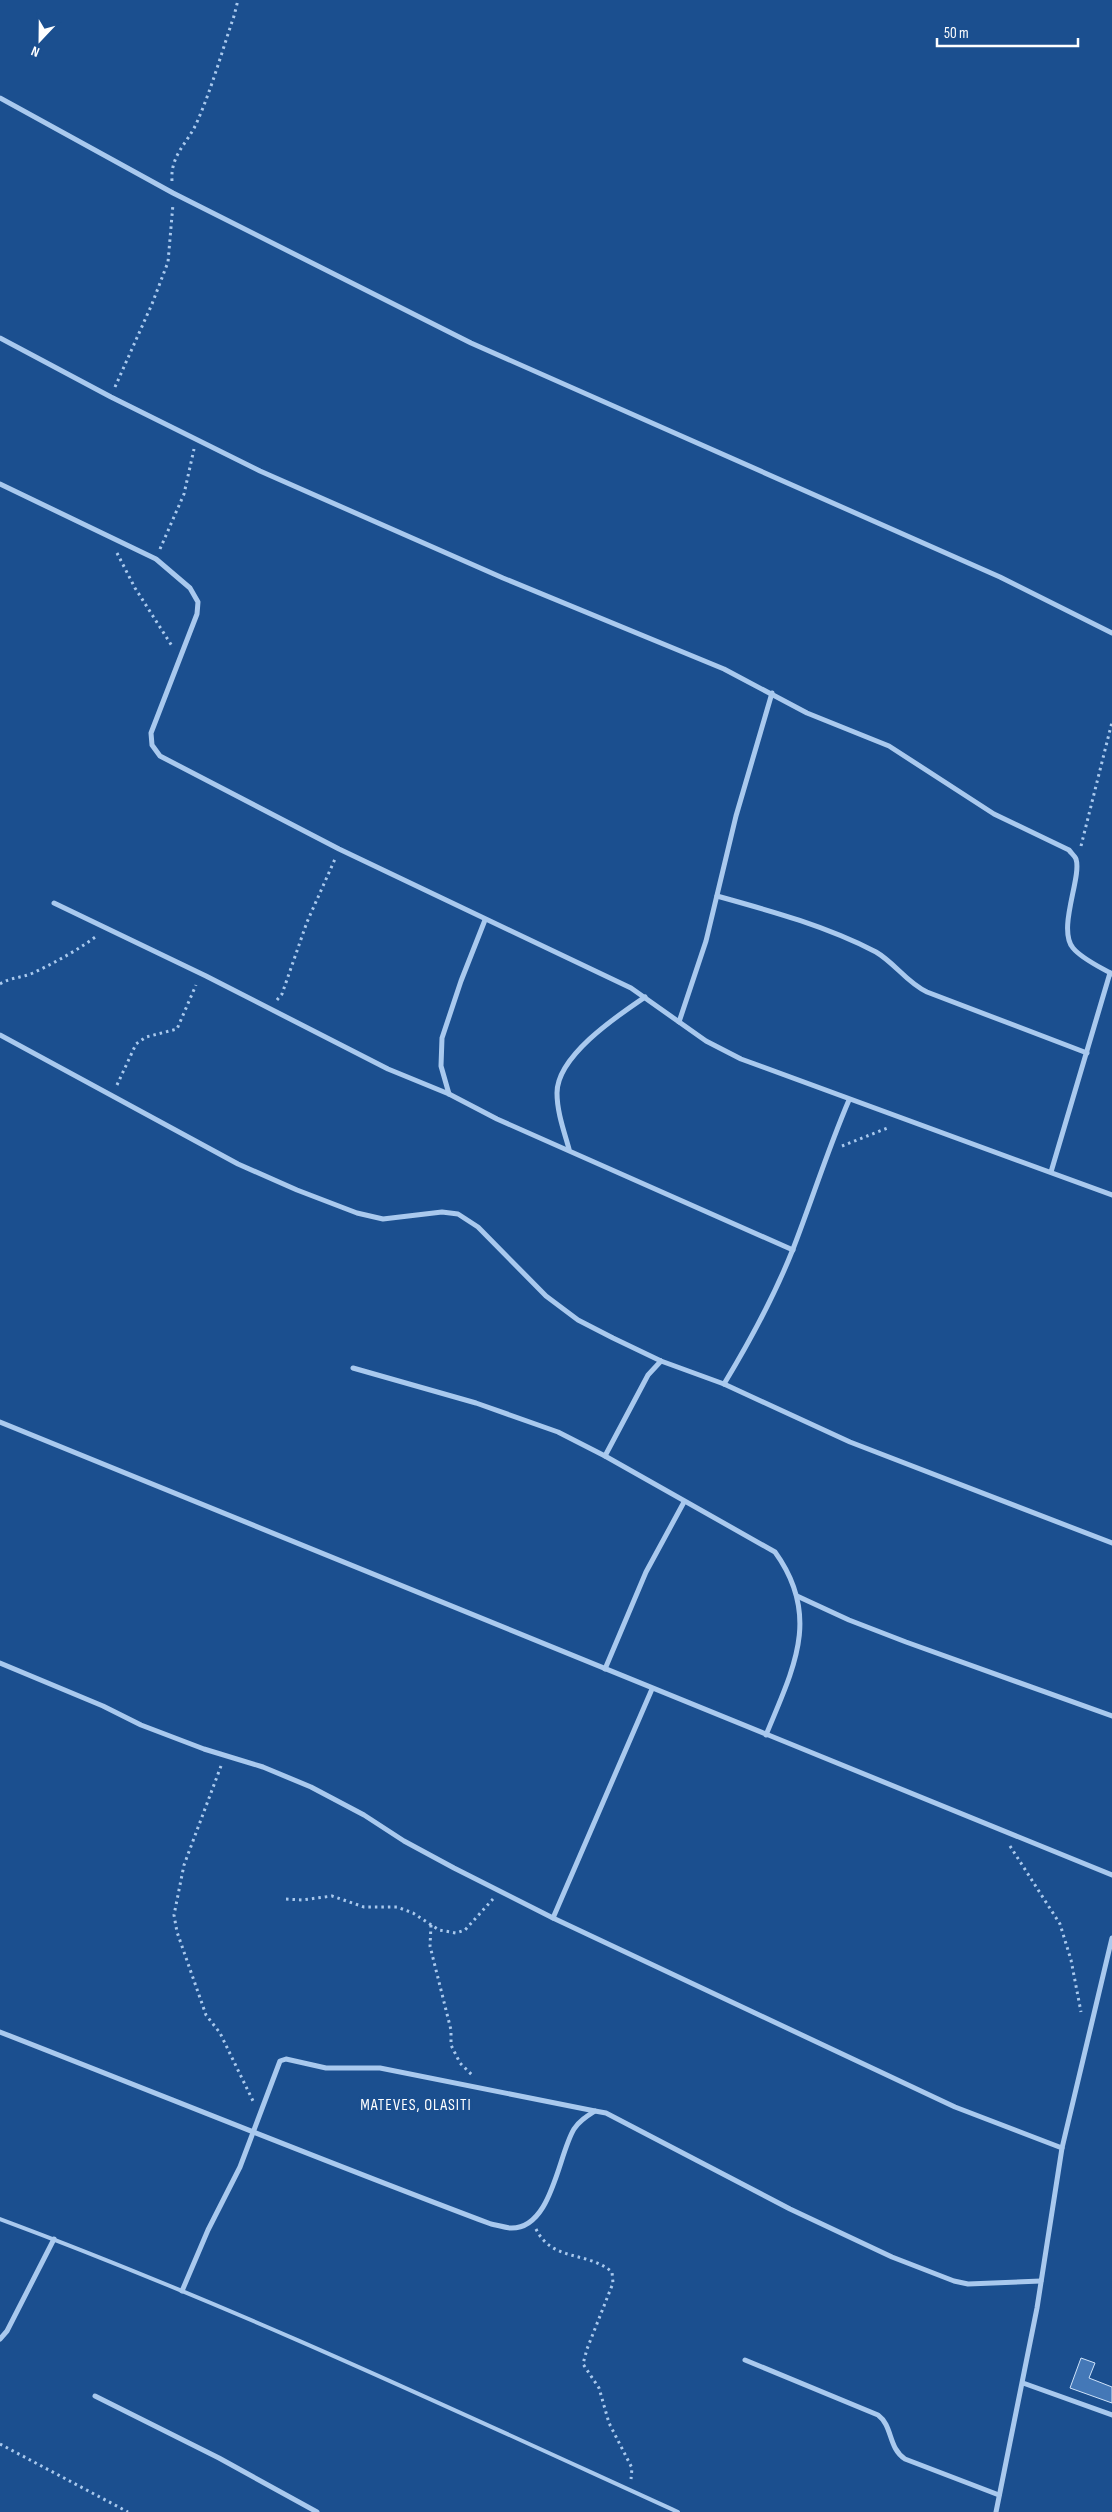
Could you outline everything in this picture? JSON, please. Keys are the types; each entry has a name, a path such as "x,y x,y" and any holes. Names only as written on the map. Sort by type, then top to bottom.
{"street":[{"path":"0,98 173,193 471,343 1000,577 1112,633"},
{"path":"0,338 111,397 322,500 503,578 724,669 819,718 852,729 889,746 994,814 1069,850 1076,858 1068,941 1073,949 1111,974 1051,1172"},
{"path":"0,484 156,559 181,578 195,595 198,602 197,614 151,733 152,745 156,752 339,849 485,920 598,971 645,997 706,1041 741,1059 1112,1195"},
{"path":"679,1022 697,970 736,816 772,693"},
{"path":"717,896 782,914 860,944 878,954 915,986 927,992 1087,1053"},
{"path":"54,903 206,976 371,1061 449,1094 497,1119 569,1149 697,1209 792,1250"},
{"path":"449,1094 441,1066 442,1038 461,981 485,920"},
{"path":"569,1149 557,1093 559,1080 578,1052 606,1026 645,997"},
{"path":"0,1035 238,1164 357,1213 383,1219 442,1212 458,1214 478,1227 546,1296 578,1320 661,1361 724,1384 850,1442 1112,1544"},
{"path":"724,1384 750,1342 792,1250 827,1153 849,1100"},
{"path":"606,1456 648,1375 661,1361"},
{"path":"353,1368 510,1414 558,1432 606,1456 775,1552 788,1571 797,1596 801,1629 796,1658 766,1735"},
{"path":"0,1422 1112,1875"},
{"path":"605,1670 646,1572 684,1502"},
{"path":"797,1596 849,1620 906,1642 1112,1716"},
{"path":"0,1663 103,1706 141,1725 224,1756 262,1767 344,1804 404,1841 553,1918 955,2107 1062,2148"},
{"path":"553,1918 652,1689"},
{"path":"996,2512 1042,2281 1062,2148 1112,1938"},
{"path":"0,2032 490,2224 511,2228 524,2225 540,2212 550,2195 574,2130 583,2118 595,2111"},
{"path":"182,2290 208,2230 240,2167 275,2069 280,2061 286,2059 326,2068 380,2068 606,2113 790,2209 892,2257 936,2274 968,2284 1042,2281"},
{"path":"0,2339 7,2331 54,2239"},
{"path":"745,2360 878,2415 885,2420 894,2448 900,2456 999,2495"},
{"path":"1023,2383 1112,2415"},
{"path":"95,2396 219,2458 317,2512"}],"lane":[{"path":"0,2219 182,2290 467,2414 678,2512"}],"path":[{"path":"111,397 152,304 168,262 173,193 172,168 175,156 196,124 238,0"},
{"path":"156,559 184,494 197,439"},
{"path":"108,536 135,588 180,660"},
{"path":"1076,858 1082,845 1112,722"},
{"path":"262,1005 280,998 307,922 339,849"},
{"path":"0,984 7,979 34,973 49,963 76,952 109,929"},
{"path":"112,1096 136,1044 146,1037 177,1029 193,989 206,976"},
{"path":"827,1153 864,1136 907,1121"},
{"path":"224,1756 184,1865 174,1915 177,1932 206,2016 220,2033 259,2113"},
{"path":"1000,1830 1028,1877 1051,1907 1060,1924 1071,1960 1082,2014"},
{"path":"286,1899 302,1900 332,1896 364,1907 397,1907 413,1913 448,1933 465,1930 500,1891"},
{"path":"431,1925 430,1946 451,2030 451,2045 460,2063 481,2087"},
{"path":"531,2219 543,2242 548,2246 590,2260 612,2272 614,2283 586,2349 583,2364 599,2388 609,2423 632,2468 628,2489"},
{"path":"0,2444 128,2512"}],"building":[{"path":"1081,2358 1095,2363 1089,2378 1112,2387 1112,2403 1070,2388"}],"district":[{"name":"MATEVES, OLASITI","path":"416,2104"}]}
